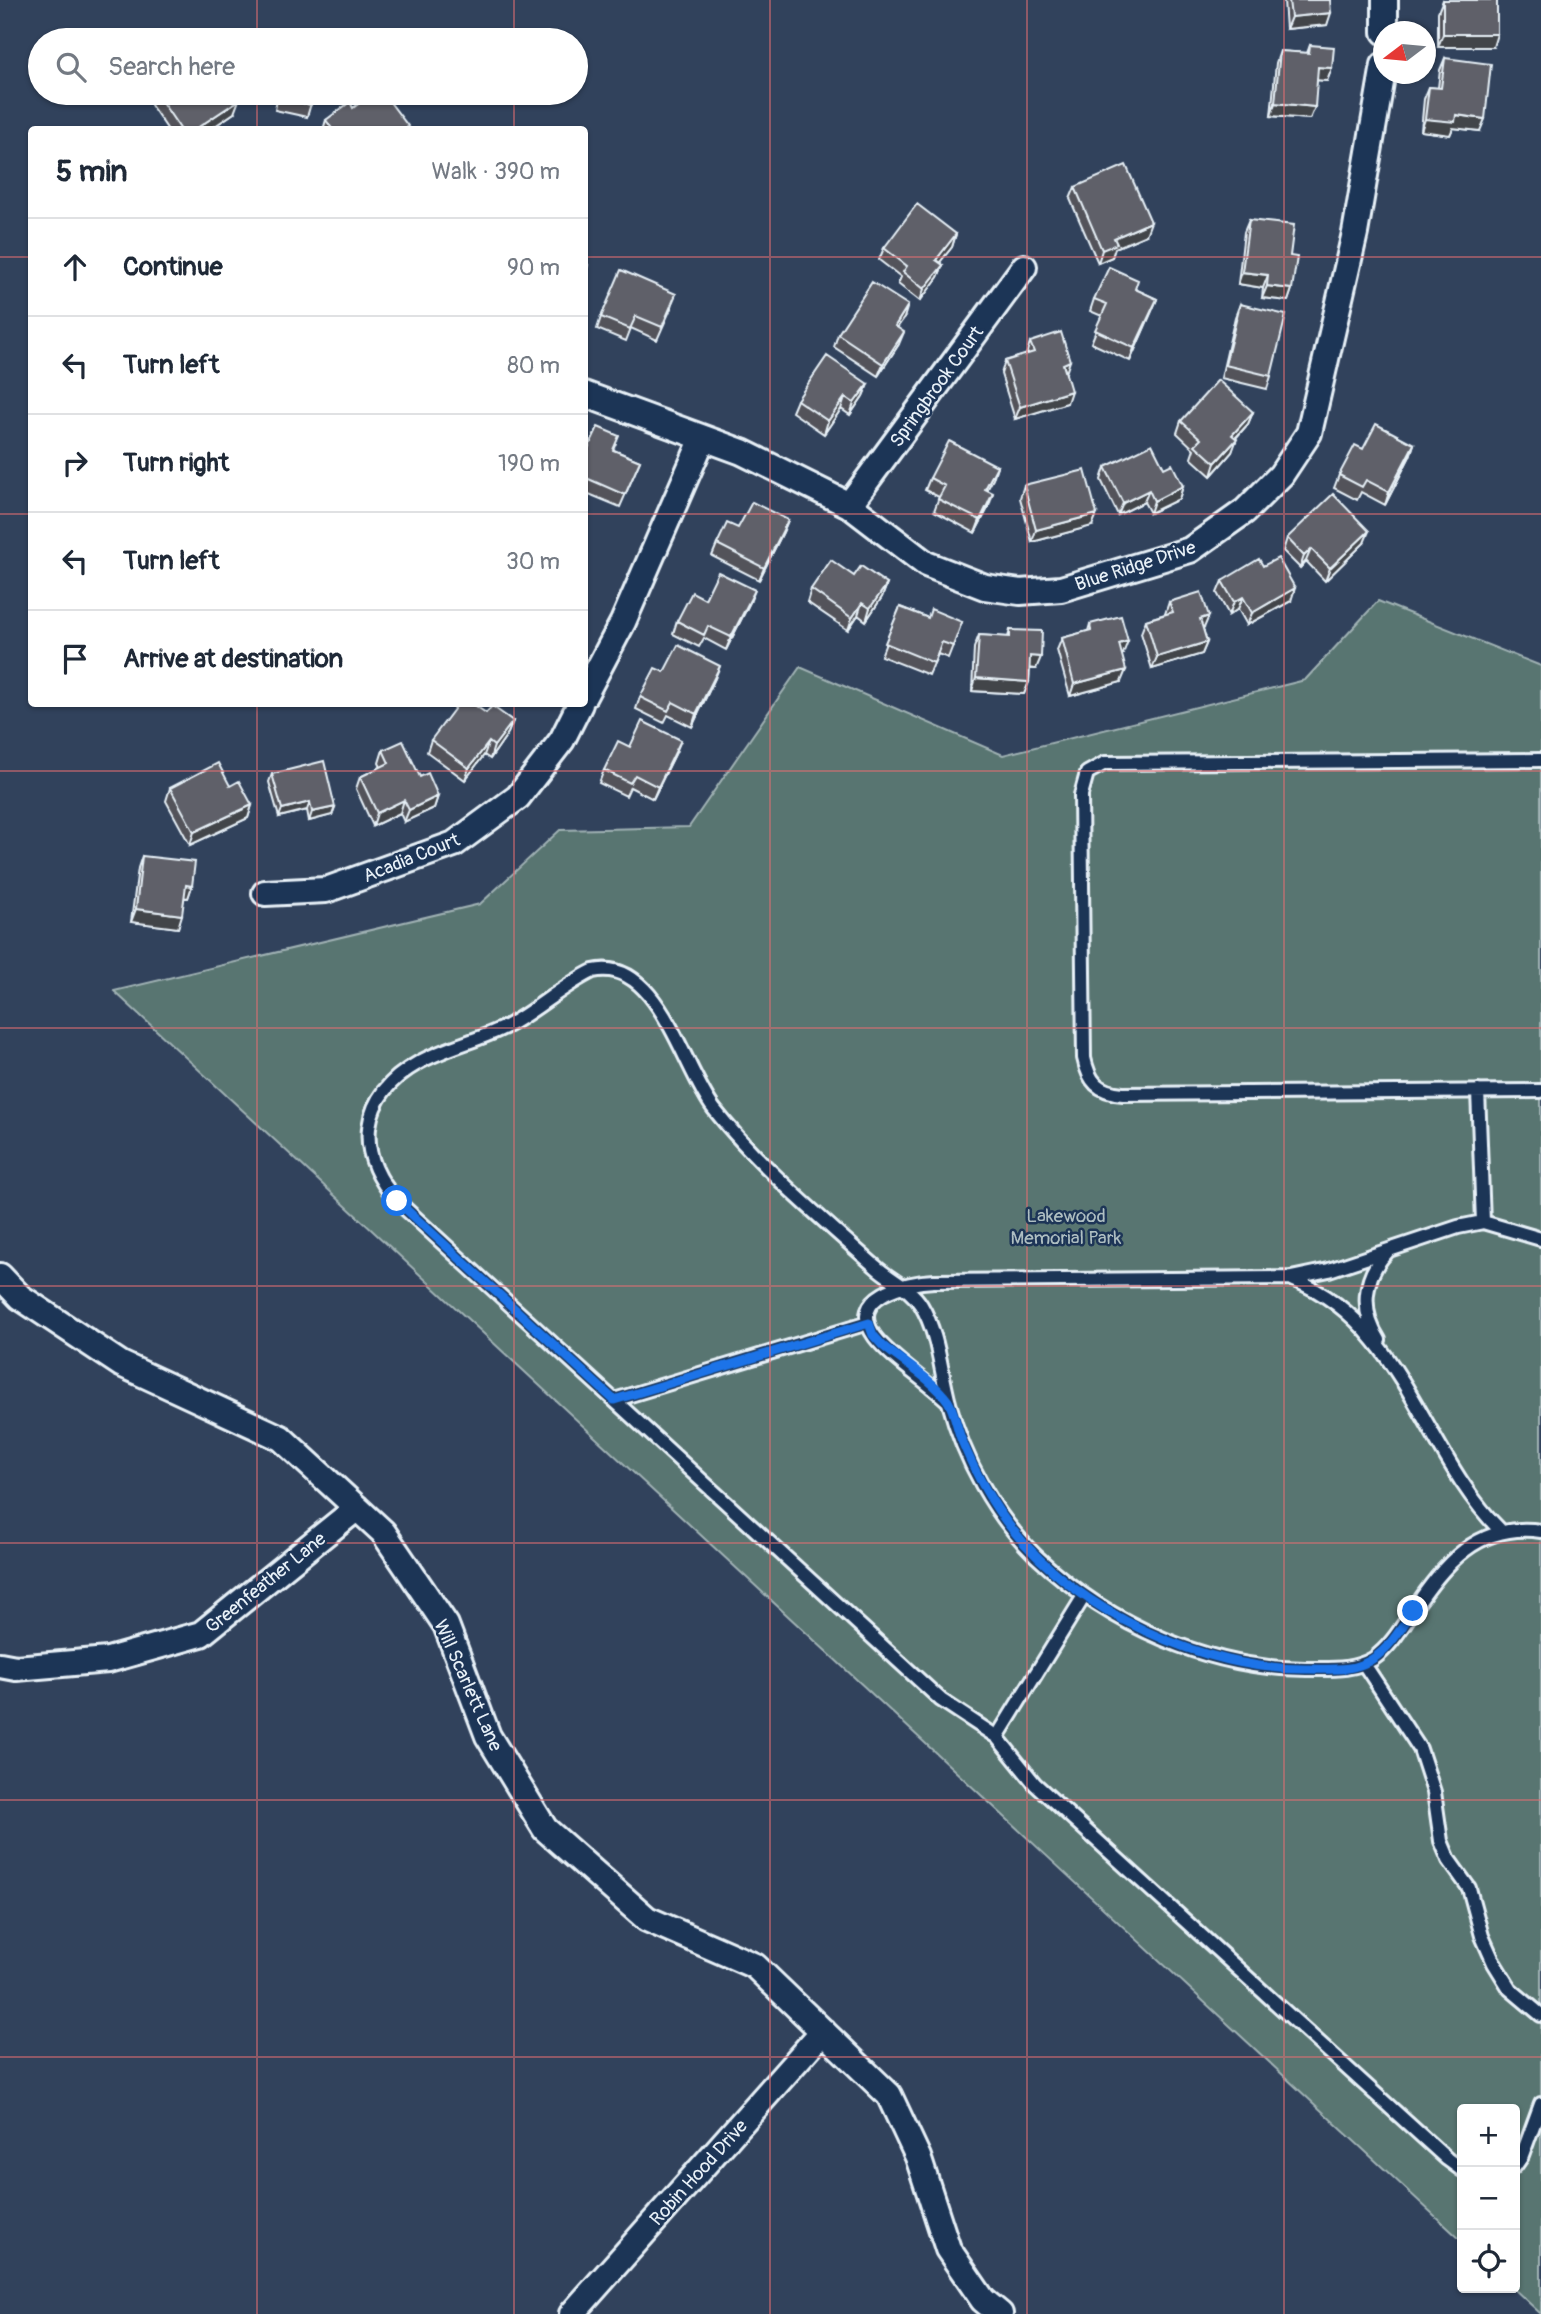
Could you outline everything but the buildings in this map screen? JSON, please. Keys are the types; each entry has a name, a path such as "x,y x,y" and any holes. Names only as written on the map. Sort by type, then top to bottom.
{"street":[{"path":"1385,0 1385,21"},
{"name":"Blue Ridge Drive","path":"588,395 742,452 849,505 926,564 985,587 1020,592 1061,589 1191,550 1245,511 1281,475 1308,433 1355,233 1381,84"},
{"name":"Springbrook Court","path":"849,505 1024,267"},
{"path":"588,688 623,622 703,438"},
{"name":"Acadia Court","path":"265,893 326,890 454,845 518,797 562,740 578,707"},
{"name":"Will Scarlett Lane","path":"0,1276 20,1297 121,1364 281,1438 383,1532 446,1625 488,1736 545,1829 648,1919 755,1966 889,2095 918,2157 948,2249 983,2300 1000,2314"},
{"name":"Greenfeather Lane","path":"0,1665 16,1668 108,1660 201,1634 357,1508"},
{"name":"Robin Hood Drive","path":"572,2314 824,2031"}],"lane":[{"path":"1541,760 1105,763 1087,773 1083,783 1084,1058 1090,1080 1102,1091 1123,1094 1541,1091"},
{"path":"1458,2167 1035,1784 997,1737 942,1700 397,1201 379,1177 368,1149 372,1113 378,1098 397,1077 426,1059 505,1027 593,971 617,970 640,984 664,1018 699,1086 722,1119 863,1256 909,1290 921,1304 931,1328 949,1402 976,1472 1011,1529 1041,1560 1084,1596 1168,1640 1225,1661 1293,1670 1339,1669 1364,1664 1385,1650 1444,1568 1464,1550 1502,1532 1521,1528 1541,1531"},
{"path":"1478,1091 1483,1222"},
{"path":"949,1402 873,1335 868,1312 874,1300 899,1285 934,1280 1291,1278 1308,1276 1458,1227 1483,1222 1541,1239"},
{"path":"1387,1251 1376,1263 1365,1297 1374,1333 1472,1499 1502,1532"},
{"path":"1291,1278 1311,1287 1334,1303 1388,1355"},
{"path":"614,1400 869,1323"},
{"path":"997,1737 1084,1596"},
{"path":"1364,1664 1419,1749 1434,1792 1441,1841 1449,1860 1469,1888 1482,1936 1494,1963 1510,1989 1541,2015"},
{"path":"1520,2159 1541,2104"}],"green space":[{"name":"Lakewood Memorial Park","path":"1378,601 1541,666 1541,2314 1518,2293 1520,2104 1457,2104 1457,2236 114,991 480,904 560,830 689,827 800,667 1003,755 1305,680"}],"route":[{"path":"397,1201 614,1400 869,1323 873,1335 883,1346 949,1402 961,1439 991,1499 1011,1529 1033,1552 1084,1596 1128,1621 1198,1653 1225,1661 1293,1670 1355,1667 1385,1650 1413,1611"}]}
